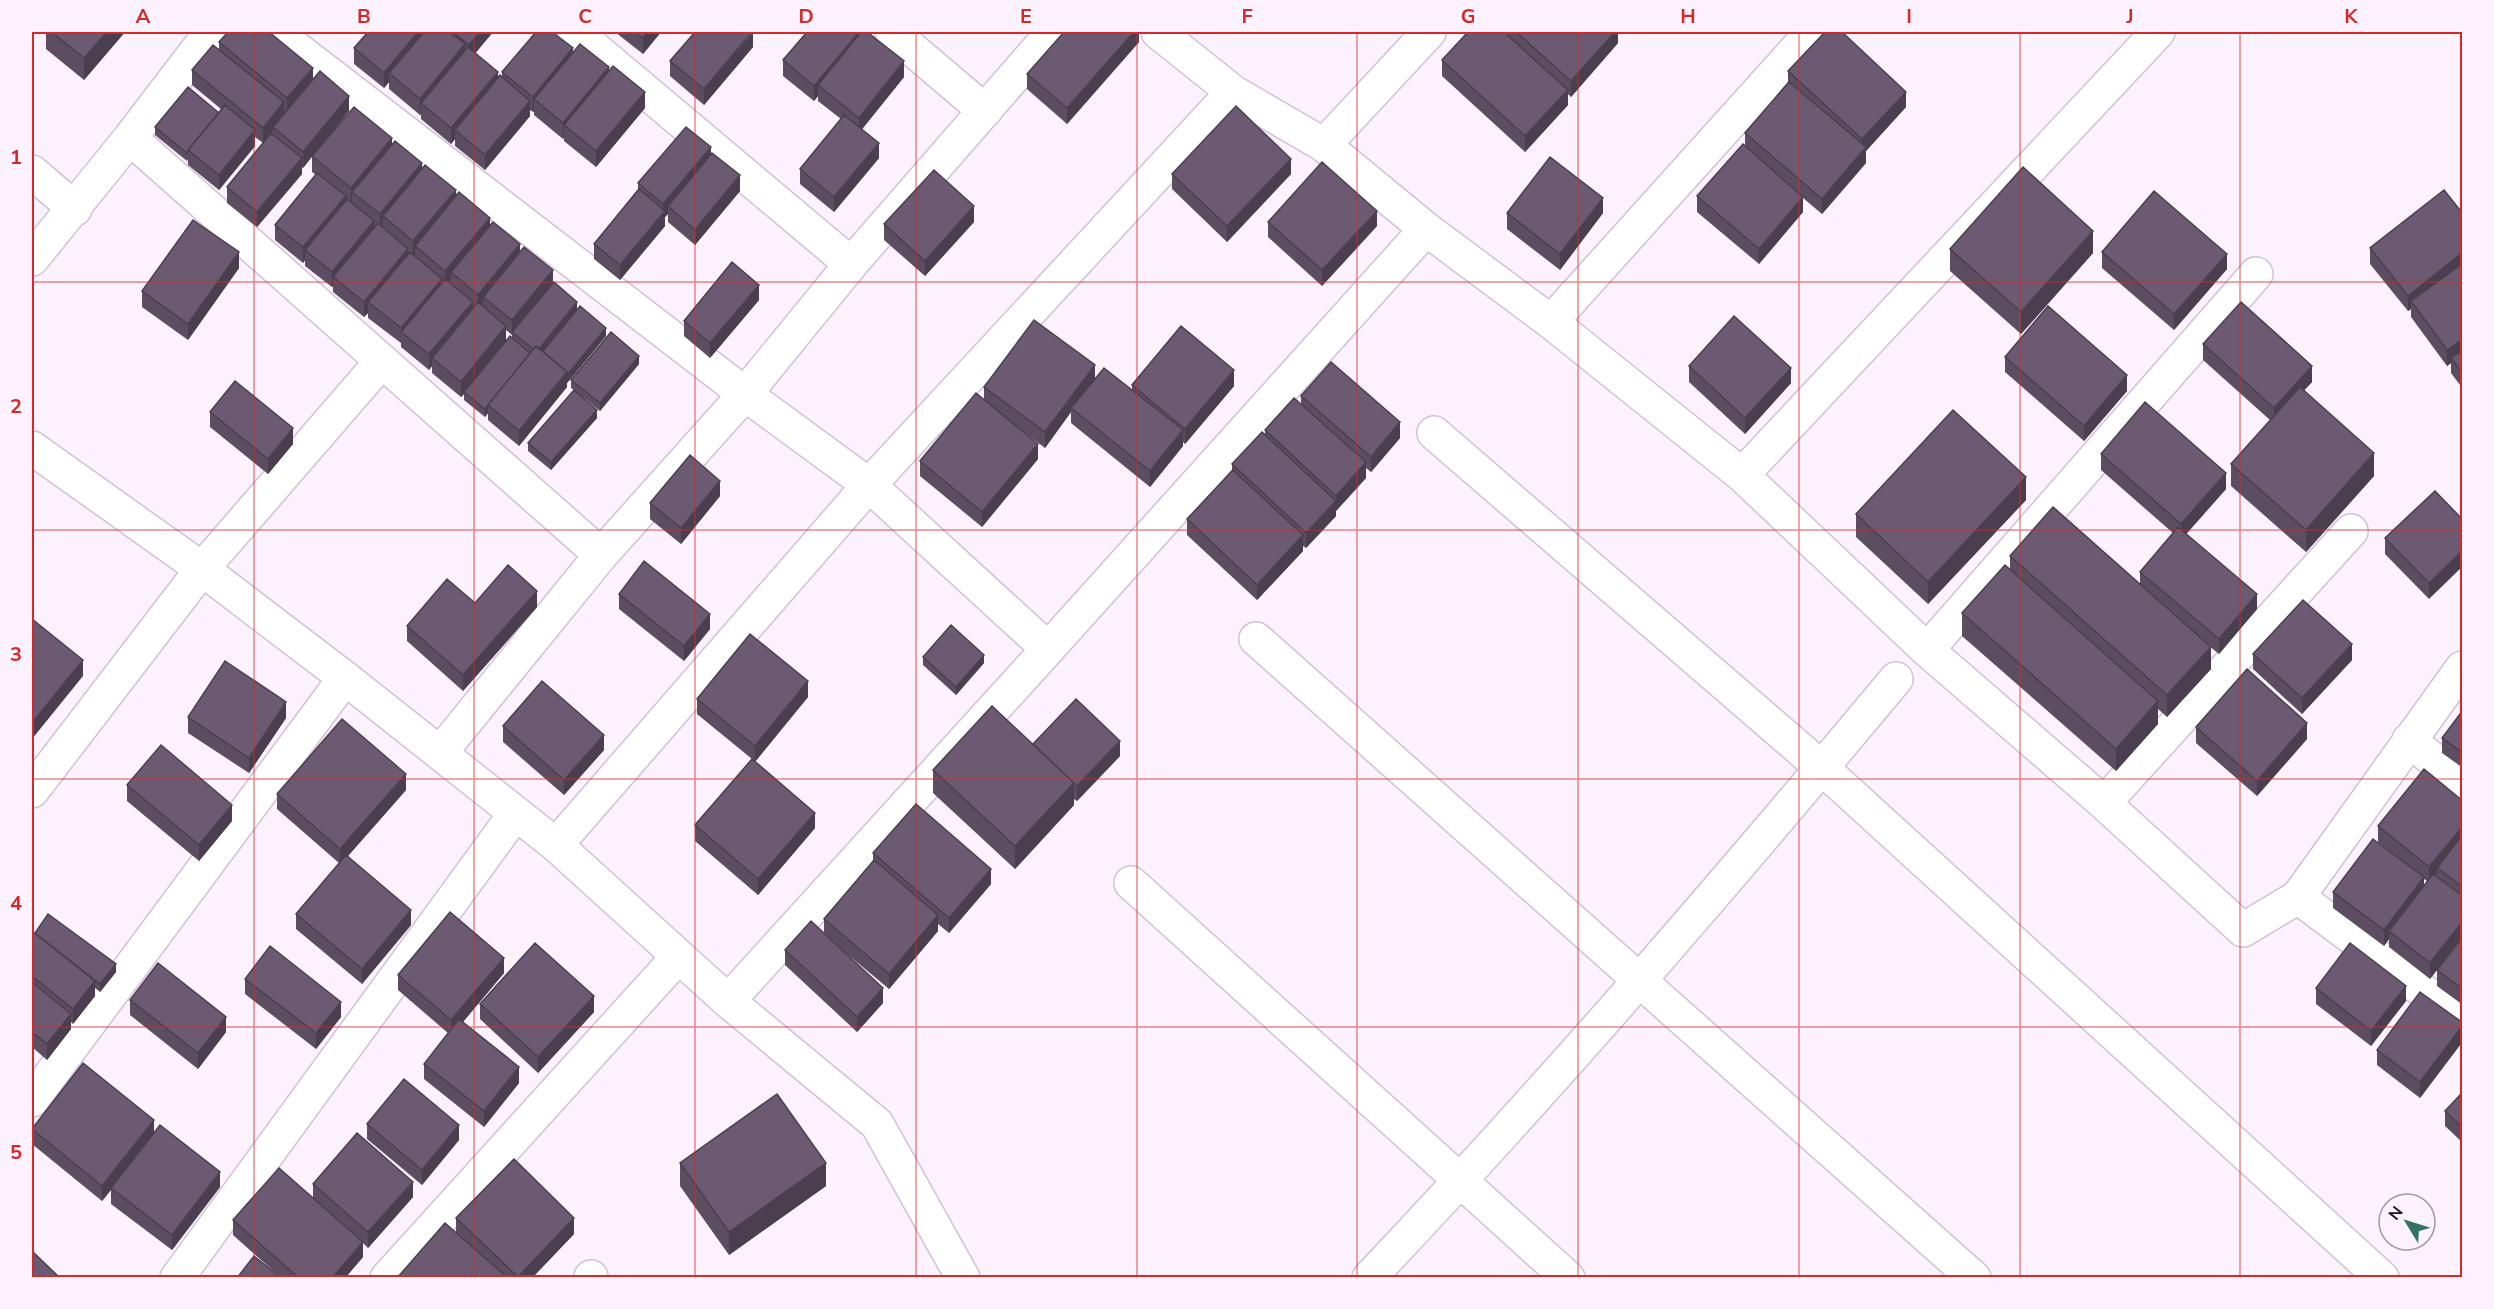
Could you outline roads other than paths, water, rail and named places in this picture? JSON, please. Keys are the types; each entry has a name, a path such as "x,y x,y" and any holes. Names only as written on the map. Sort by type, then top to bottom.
{"street":[{"path":"275,32 745,394 869,485 1048,649"},
{"path":"575,32 851,264"},
{"path":"892,32 985,111"},
{"path":"440,753 601,555 745,394 851,264 1053,32"},
{"path":"1158,32 1233,92 1324,145 1426,229 1551,321 1742,475 1927,650 2104,803 2243,930 2298,897 2409,740 2463,669"},
{"path":"1324,145 1429,32"},
{"path":"1551,321 1812,32"},
{"path":"1742,475 2158,32"},
{"path":"32,259 130,138 203,34"},
{"path":"556,845 869,485 1233,92"},
{"path":"130,138 601,555"},
{"path":"32,172 75,208"},
{"path":"728,1000 1426,229"},
{"path":"1927,650 2256,274"},
{"path":"32,791 202,569 382,362"},
{"path":"1434,433 1822,768 2382,1278"},
{"path":"32,448 202,569 345,678 556,845 678,957 877,1124 963,1278"},
{"path":"2104,803 2351,531"},
{"path":"1256,639 1974,1278"},
{"path":"32,1100 345,678"},
{"path":"1369,1278 1460,1182 1640,981 1896,680"},
{"path":"2409,740 2463,783"},
{"path":"177,1278 515,814"},
{"path":"1131,883 1568,1278"},
{"path":"2298,897 2463,1020"},
{"path":"387,1278 678,957"}]}
